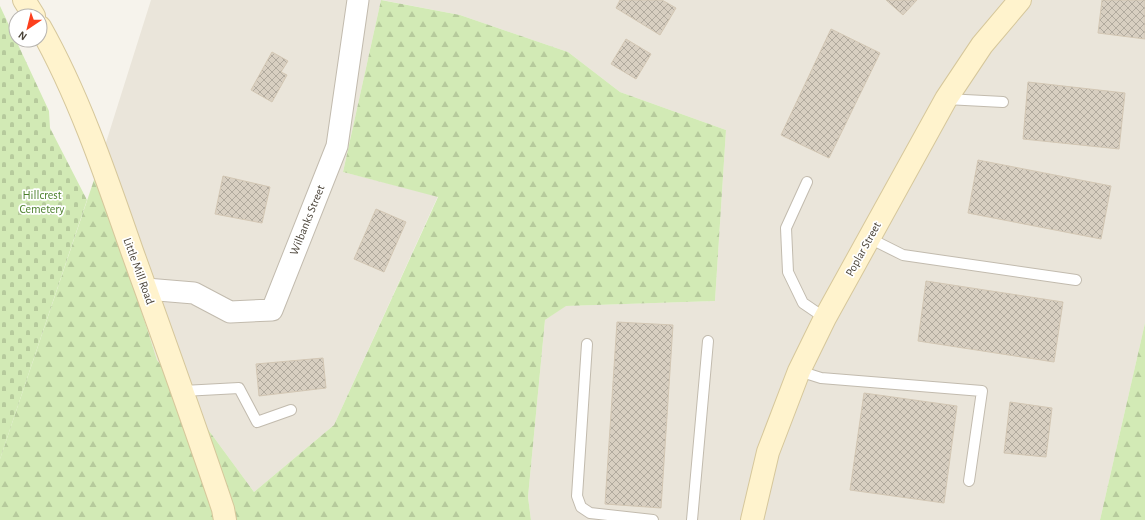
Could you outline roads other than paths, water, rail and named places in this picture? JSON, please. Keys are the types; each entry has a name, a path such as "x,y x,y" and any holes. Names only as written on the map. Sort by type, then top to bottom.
{"street":[{"name":"Wilbanks Street","path":"146,289 194,293 230,312 272,310 337,146 358,0"},
{"name":"Poplar Street","path":"752,520 768,452 799,371 825,318 946,99 982,46 1020,0"},
{"name":"Little Mill Road","path":"48,41 60,61 111,191 183,391 223,509 225,520"}],"lane":[{"path":"946,99 1002,102"},
{"path":"807,182 786,228 788,272 803,303 825,318"},
{"path":"869,238 903,256 1076,280"},
{"path":"692,520 708,341"},
{"path":"588,344 577,496 582,506 590,513 653,520"},
{"path":"799,371 821,378 982,391 969,481"},
{"path":"183,391 239,388 257,422 292,410"}],"park label":[{"name":"Hillcrest Cemetery","path":"42,202"}]}
